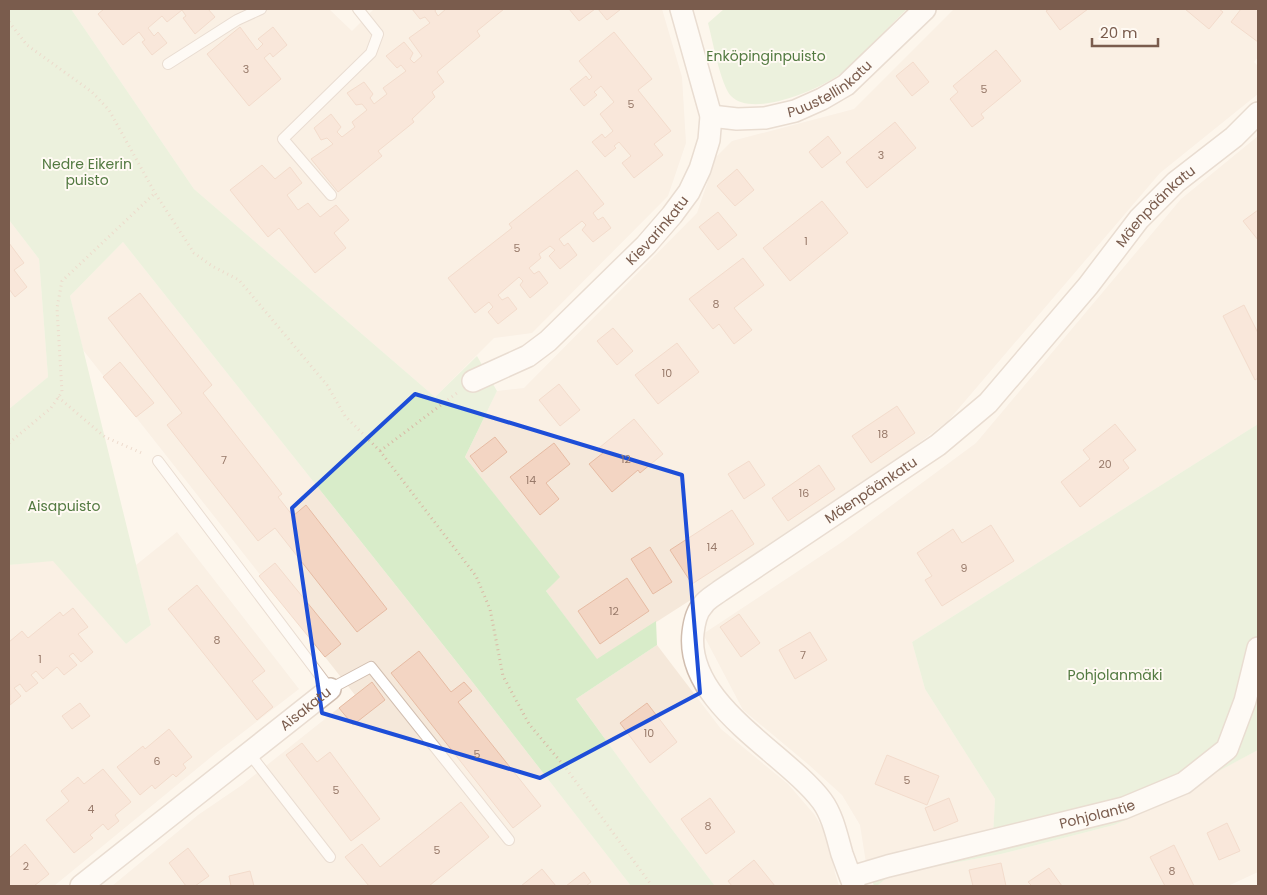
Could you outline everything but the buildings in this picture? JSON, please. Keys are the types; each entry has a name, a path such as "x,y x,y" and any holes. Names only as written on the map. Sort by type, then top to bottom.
{"street":[{"name":"Kievarinkatu","path":"473,381 528,356 548,341 646,245 672,216 693,184 709,140 711,116 681,9"},
{"name":"Puustellinkatu","path":"711,116 737,119 765,118 795,111 822,99 846,86 925,9"},
{"name":"Mäenpäänkatu","path":"853,882 835,828 823,803 788,766 749,734 724,710 708,687 696,663 692,643 694,622 702,605 720,590 938,444 988,403 1088,286 1139,219 1176,182 1234,137 1258,112"},
{"name":"Pohjolantie","path":"853,882 888,866 1124,808 1184,783 1227,749 1245,701 1258,648"},
{"name":"Aisakatu","path":"81,886 330,689"}],"lane":[{"path":"168,64 237,20 261,9"},
{"path":"331,195 283,139 370,53 378,34 358,9"},
{"name":"Aisakatu","path":"158,461 330,689"},
{"path":"330,689 371,668 509,840"},
{"path":"249,753 330,857"}],"path":[{"path":"9,22 27,44 92,92 109,110 154,193 194,253 212,266 239,280 327,385 344,416 380,450 476,576 490,609 503,676 529,724 565,767 652,886"},
{"path":"9,443 51,408 62,392 56,308 62,281 154,193"},
{"path":"380,450 473,381"},
{"path":"58,397 104,437 158,461"}],"highlighted area":[{"path":"415,394 682,475 700,693 540,778 322,713 292,508"}],"shaded area":[{"path":"71,9 329,9 352,31 374,9 662,9 682,77 686,143 668,196 532,333 494,338 435,397 194,189"},
{"path":"954,9 1258,9 1258,57 1254,62 1258,66 1258,94 1160,173 948,421 855,491 775,546 597,660 546,591 559,577 465,457 497,391 524,388 697,213 716,157 732,141 854,109"},
{"path":"1258,136 1258,424 912,642 925,689 995,799 993,835 866,863 860,825 842,795 743,710 703,634 842,542 976,443 1181,199"},
{"path":"9,220 39,259 48,377 9,409"},
{"path":"123,242 467,675 631,886 112,886 198,815 242,785 355,695 83,350 70,296"},
{"path":"177,532 299,689 216,753 54,886 9,886 9,565 53,560 126,644 151,625 136,565"},
{"path":"657,645 721,729 788,784 814,814 828,837 839,886 715,886 640,787 576,699"},
{"path":"1258,750 1258,872 1228,886 877,886 889,875 1001,854 1114,825"}],"green space":[{"name":"Nedre Eikerin puisto","path":"9,9 71,9 194,189 435,397 477,356 497,391 465,457 560,577 546,591 597,659 656,621 657,645 576,699 715,886 631,886 467,675 123,242 70,296 151,625 126,644 53,561 9,565 9,409 48,377 39,259 9,220"},
{"name":"Enköpinginpuisto","path":"724,9 907,9 852,64 834,78 788,98 771,103 755,104 741,102 731,96 727,91 720,72 708,23"},
{"name":"Pohjolanmäki","path":"1258,424 1258,750 1215,773 1172,800 1114,825 1001,854 890,875 877,886 874,886 866,863 993,835 995,799 925,689 912,642"}],"park label":[{"name":"Aisapuisto","path":"64,506"}]}
